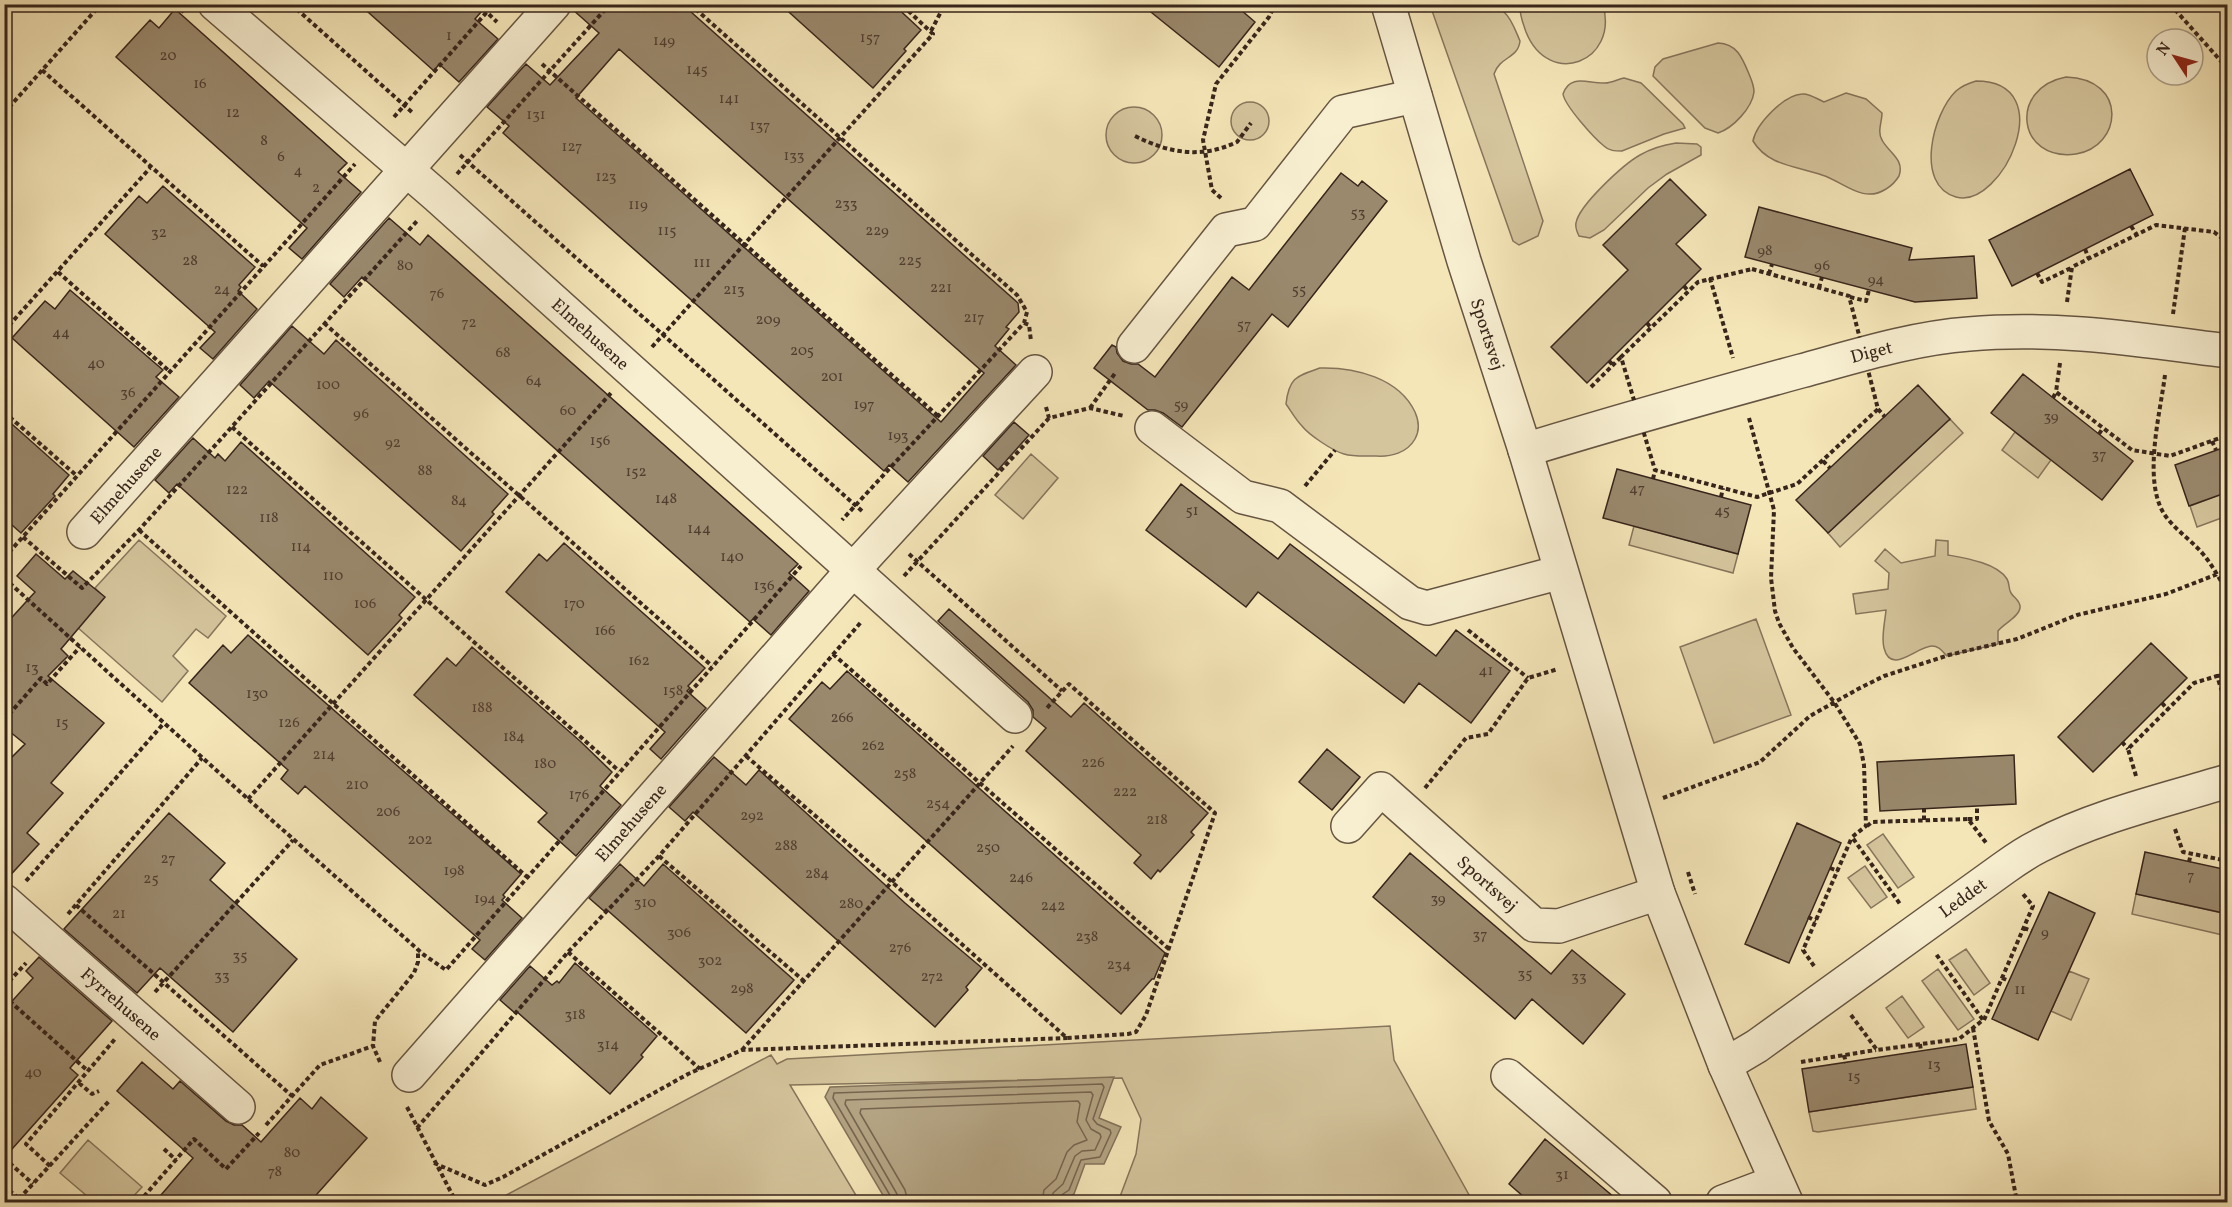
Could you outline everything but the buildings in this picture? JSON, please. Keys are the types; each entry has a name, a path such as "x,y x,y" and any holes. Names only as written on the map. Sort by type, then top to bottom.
{"street":[{"name":"Elmehusene","path":"215,4 436,196 1024,725"},
{"name":"Elmehusene","path":"84,532 554,4"},
{"name":"Sportsvej","path":"1388,4 1464,261 1525,450 1658,893 1725,1065 1781,1192 1724,1203"},
{"path":"1134,346 1226,230 1255,224 1343,112 1415,96"},
{"name":"Diget","path":"1525,450 1864,354 1968,334 2064,331 2228,351"},
{"name":"Elmehusene","path":"409,1075 852,571 1035,372"},
{"path":"1152,429 1243,497 1280,506 1286,510 1410,603 1427,608 1561,572"},
{"name":"Leddet","path":"1725,1065 1757,1046 2004,868 2039,846 2072,830 2228,781"},
{"name":"Sportsvej","path":"1348,826 1381,789 1534,925 1559,926 1658,893"},
{"name":"Fyrrehusene","path":"6,902 238,1107"},
{"path":"1508,1076 1655,1203"}],"path":[{"path":"4,113 101,4"},
{"path":"291,4 1062,691"},
{"path":"478,4 551,72 938,417"},
{"path":"4,558 494,4"},
{"path":"23,537 82,588 139,530 610,4"},
{"path":"901,4 931,31"},
{"path":"248,799 933,34 931,31 945,4"},
{"path":"1255,224 1212,190 1203,140 1216,84 1269,17 1275,4"},
{"path":"2170,4 2228,69"},
{"path":"42,70 263,267"},
{"path":"1135,136 1173,152 1205,150 1237,142 1251,123"},
{"path":"4,331 150,168"},
{"path":"2037,273 2042,282 2156,225 2214,232 2228,243"},
{"path":"2131,226 2137,235"},
{"path":"2185,228 2154,454 2153,488 2160,507 2172,524 2205,556 2228,593"},
{"path":"2085,249 2090,259"},
{"path":"1769,274 1772,264"},
{"path":"2052,398 2056,392 2072,267"},
{"path":"58,272 169,371"},
{"path":"1819,288 1822,277"},
{"path":"1710,278 1774,510 1771,578 1775,611 1793,648 1856,735 1863,755 1866,826 1852,837 1918,929"},
{"path":"1683,286 1688,291"},
{"path":"1849,296 1866,300 1869,290"},
{"path":"324,323 712,666"},
{"path":"1647,323 1651,328"},
{"path":"417,1128 568,952 659,856 883,599 1049,418 1090,408 1134,346"},
{"path":"1591,387 1621,357"},
{"path":"1609,360 1613,365"},
{"path":"1035,372 1049,418"},
{"path":"2056,392 2132,450 2170,456 2228,435"},
{"path":"1878,410 1885,417"},
{"path":"4,412 77,476"},
{"path":"232,427 619,771"},
{"path":"2099,434 2103,428"},
{"path":"2212,441 2216,450"},
{"path":"1286,510 1335,450"},
{"path":"1822,461 1830,468"},
{"path":"1653,479 1655,470"},
{"path":"1721,497 1723,488"},
{"path":"139,530 526,876"},
{"path":"1663,798 1760,762 1800,724 1858,689 1901,670 1949,655 2017,639 2077,615 2166,594 2228,570"},
{"path":"4,578 202,758 418,949"},
{"path":"1437,605 1528,678"},
{"path":"4,720 40,678 46,684 80,647"},
{"path":"2128,749 2194,683 2225,674 2228,653"},
{"path":"833,654 1169,949"},
{"path":"1416,820 1426,786 1466,738 1488,734 1528,678 1587,659"},
{"path":"2217,676 2228,710"},
{"path":"434,1163 485,1185 700,1069 742,1050 1066,1038 1136,1032 1146,1014 1215,813 1069,684 1024,725 980,783 742,1050"},
{"path":"2162,703 2168,710"},
{"path":"6,902 164,723"},
{"path":"2122,742 2128,749 2183,852 2228,861"},
{"path":"746,756 892,882 1066,1038"},
{"path":"4,987 202,758"},
{"path":"1660,787 1667,809"},
{"path":"1968,819 1977,819 1977,806"},
{"path":"1924,808 1924,820"},
{"path":"2189,862 2191,853"},
{"path":"659,856 804,981"},
{"path":"1685,865 1696,896"},
{"path":"1830,868 1838,871"},
{"path":"76,905 292,1096"},
{"path":"1808,917 1816,921"},
{"path":"2024,928 2032,931"},
{"path":"568,952 700,1069"},
{"path":"2002,978 2009,981"},
{"path":"4,996 88,1071"},
{"path":"1973,1028 1989,1121 2008,1154 2017,1203"},
{"path":"1920,1044 1921,1051"},
{"path":"1801,1062 1877,1050"},
{"path":"1844,1055 1846,1063"},
{"path":"79,1083 92,1094 99,1091"},
{"path":"4,1199 11,1192 21,1201 33,1184 110,1100"},
{"path":"164,1149 176,1160"},
{"path":"4,1158 33,1184"}],"shaded area":[{"path":"1480,4 1498,8 1509,18 1520,41 1516,51 1500,64 1494,74 1543,221 1538,236 1519,245 1513,241 1430,5"},
{"path":"1520,4 1603,5 1605,25 1601,41 1592,54 1579,61 1565,64 1550,60 1537,50 1526,32"},
{"path":"1718,43 1730,46 1738,52 1751,78 1754,92 1750,104 1741,117 1730,127 1718,133 1705,128 1653,76 1655,67 1663,59"},
{"path":"2066,77 2086,81 2101,89 2109,100 2112,114 2110,127 2103,139 2091,149 2076,154 2056,153 2041,147 2032,136 2027,123 2028,108 2035,95 2047,84"},
{"path":"1624,78 1641,83 1685,128 1622,151 1606,148 1580,121 1563,94 1570,84 1575,82 1608,83"},
{"path":"1976,81 2002,87 2016,101 2020,121 2015,144 2005,166 1991,184 1974,196 1956,197 1943,190 1935,178 1931,164 1932,148 1940,115 1948,101 1958,89"},
{"path":"1846,93 1866,99 1882,113 1881,137 1900,165 1899,176 1896,180 1888,188 1878,193 1861,193 1830,178 1784,164 1767,156 1753,141 1765,119 1787,99 1805,94 1824,102"},
{"path":"1250,102 1263,108 1269,121 1263,134 1250,140 1237,134 1231,121 1237,108"},
{"path":"1129,107 1139,107 1154,115 1160,124 1162,135 1160,146 1154,155 1139,163 1129,163 1118,158 1111,151 1106,140 1106,130 1111,119 1118,112"},
{"path":"1676,143 1697,144 1701,147 1701,155 1667,174 1648,188 1604,230 1590,238 1579,236 1576,225 1579,215 1603,186 1640,155 1658,147"},
{"path":"1320,368 1347,370 1375,377 1398,391 1408,400 1417,419 1418,432 1412,444 1393,455 1352,456 1334,450 1305,430 1286,404 1287,395 1296,379"},
{"path":"1950,419 1963,433 1840,547 1828,533"},
{"path":"2015,432 2051,460 2038,478 2002,450"},
{"path":"1031,454 1058,478 1023,519 995,495"},
{"path":"2227,492 2227,516 2197,527 2190,506"},
{"path":"1634,526 1738,554 1733,573 1629,545"},
{"path":"139,540 226,616 208,638 196,629 173,656 188,671 162,702 77,627 102,595 95,588"},
{"path":"1936,540 1948,541 1948,555 1980,562 2002,573 2008,581 2011,593 2019,603 2019,611 1998,631 1998,644 1947,656 1939,648 1932,646 1905,658 1892,660 1887,656 1883,644 1886,610 1856,614 1853,594 1888,589 1889,573 1875,561 1885,549 1901,563 1935,556"},
{"path":"1756,619 1791,715 1714,743 1680,647"},
{"path":"1883,834 1914,877 1898,888 1867,845"},
{"path":"1865,866 1887,897 1871,908 1848,878"},
{"path":"2136,894 2227,914 2227,936 2132,914"},
{"path":"1966,949 1990,983 1974,995 1949,960"},
{"path":"1938,969 1974,1019 1958,1030 1922,981"},
{"path":"2069,971 2089,979 2071,1020 2051,1011"},
{"path":"1902,996 1924,1027 1908,1038 1886,1008"},
{"path":"1390,1026 1394,1060 1473,1202 1118,1202 1136,1154 1141,1119 1122,1078 790,1085 860,1202 493,1202 771,1055 777,1064 787,1059"},
{"path":"1973,1087 1976,1109 1813,1131 1809,1112"},
{"path":"88,1140 142,1187 128,1202 94,1202 60,1173"}],"water":[{"path":"1114,1077 1099,1118 1121,1127 1104,1164 1085,1164 1074,1194 1060,1202 887,1202 825,1097 830,1087"}]}
